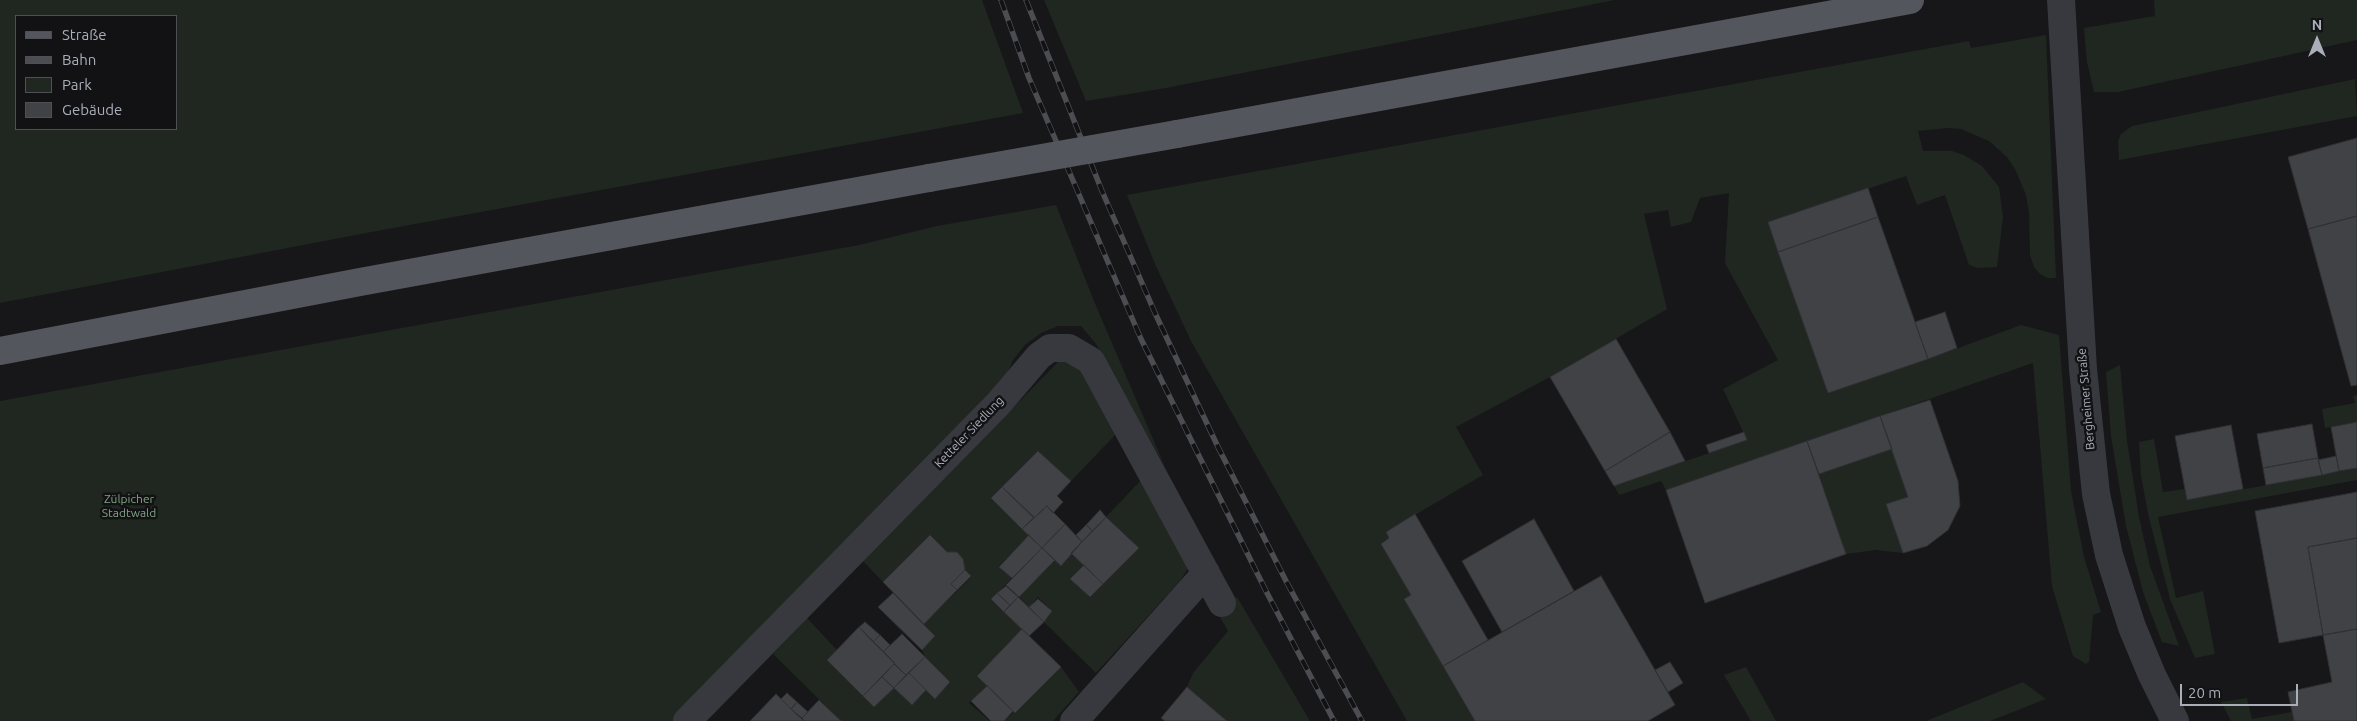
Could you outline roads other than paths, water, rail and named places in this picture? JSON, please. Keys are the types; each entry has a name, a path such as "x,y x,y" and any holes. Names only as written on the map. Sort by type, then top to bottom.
{"main road":[{"path":"0,351 360,282 1910,0"}],"street":[{"name":"Bergheimer Straße","path":"2061,0 2083,369 2096,494 2109,555 2128,618 2152,675 2175,721"},
{"name":"Ketteler Siedlung","path":"687,721 992,410 1039,356 1050,348 1069,348 1091,361 1222,602"},
{"path":"1074,721 1206,573"}],"railway":[{"path":"1001,0 1029,78 1141,339 1266,591 1334,721"},
{"path":"1026,0 1102,191 1155,313 1218,447 1286,581 1362,721"}],"park label":[{"name":"Zülpicher Stadtwald","path":"129,506"}]}
